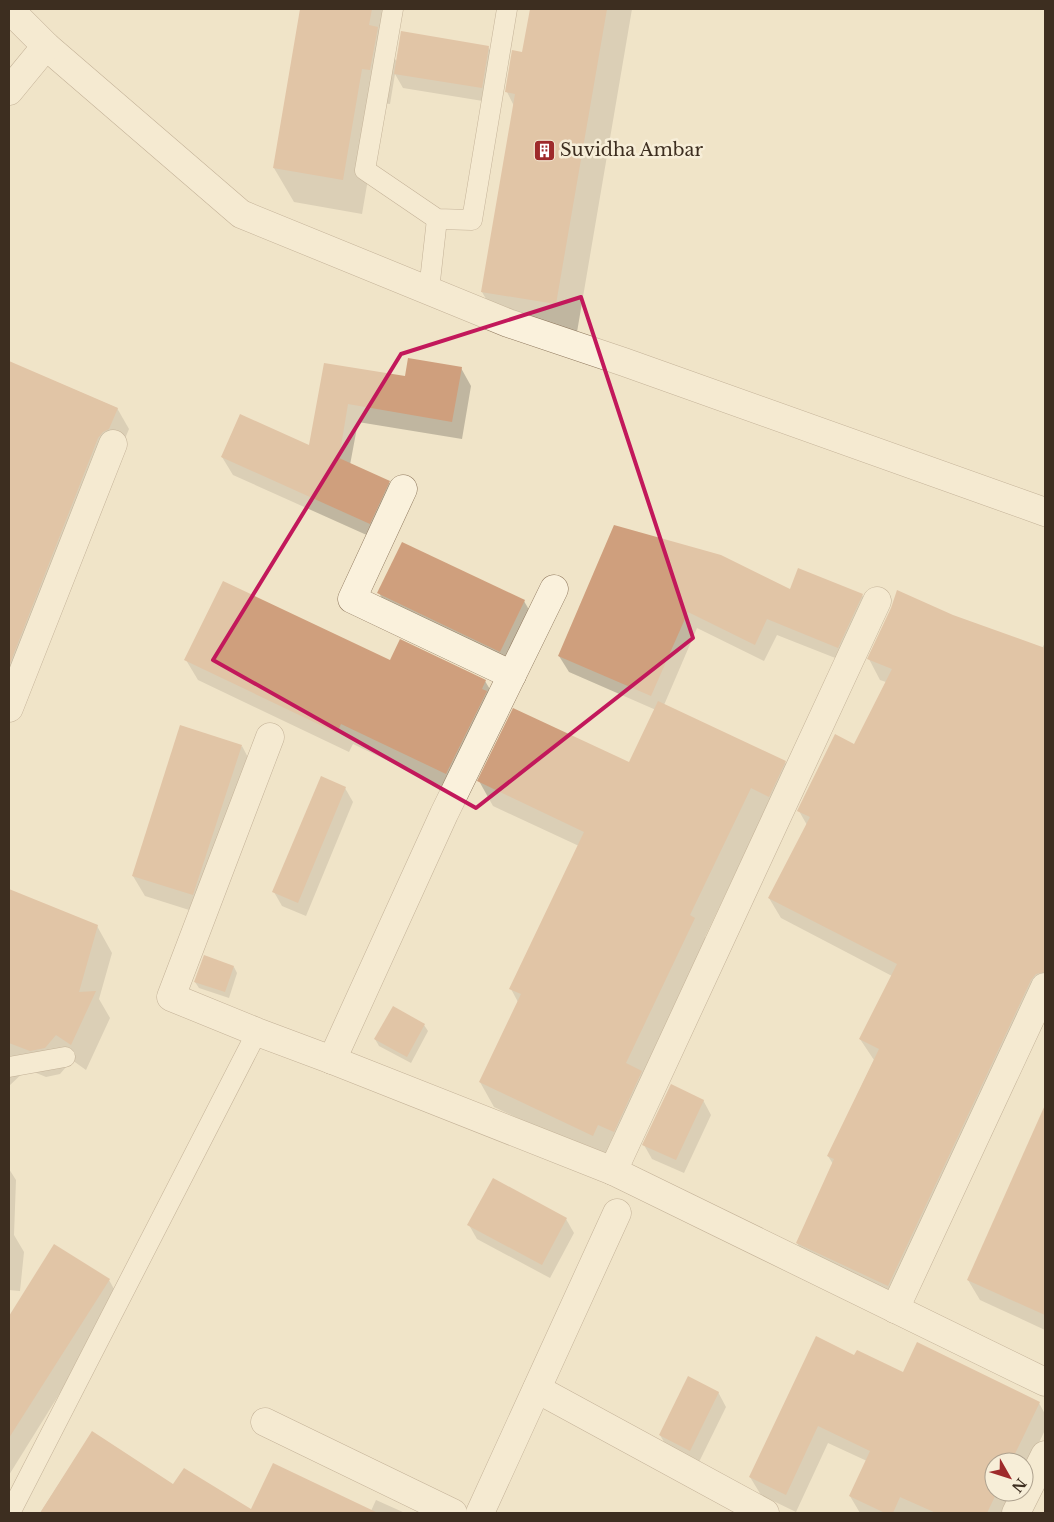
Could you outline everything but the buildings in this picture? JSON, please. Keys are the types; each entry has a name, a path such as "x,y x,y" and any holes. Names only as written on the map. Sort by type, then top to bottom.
{"street":[{"path":"9,9 46,46 241,214 508,324 624,362 1045,512"},
{"path":"9,91 46,46"},
{"path":"9,708 113,444"},
{"path":"402,489 352,600 512,675"},
{"path":"332,1060 444,814 554,589"},
{"path":"613,1171 877,601"},
{"path":"270,737 171,997 613,1171 1045,1382"},
{"path":"896,1309 1045,987"},
{"path":"480,1513 617,1213"},
{"path":"536,1389 765,1513"},
{"path":"265,1422 453,1513"},
{"path":"1016,1513 1045,1455"}],"lane":[{"path":"393,9 365,170 437,219 472,220 507,9"},
{"path":"429,290 437,219"},
{"path":"10,1513 257,1032"},
{"path":"9,1067 65,1057"}],"highlighted area":[{"path":"581,297 693,638 476,808 213,660 401,354"}],"place":[{"name":"Suvidha Ambar","path":"544,150"}]}
